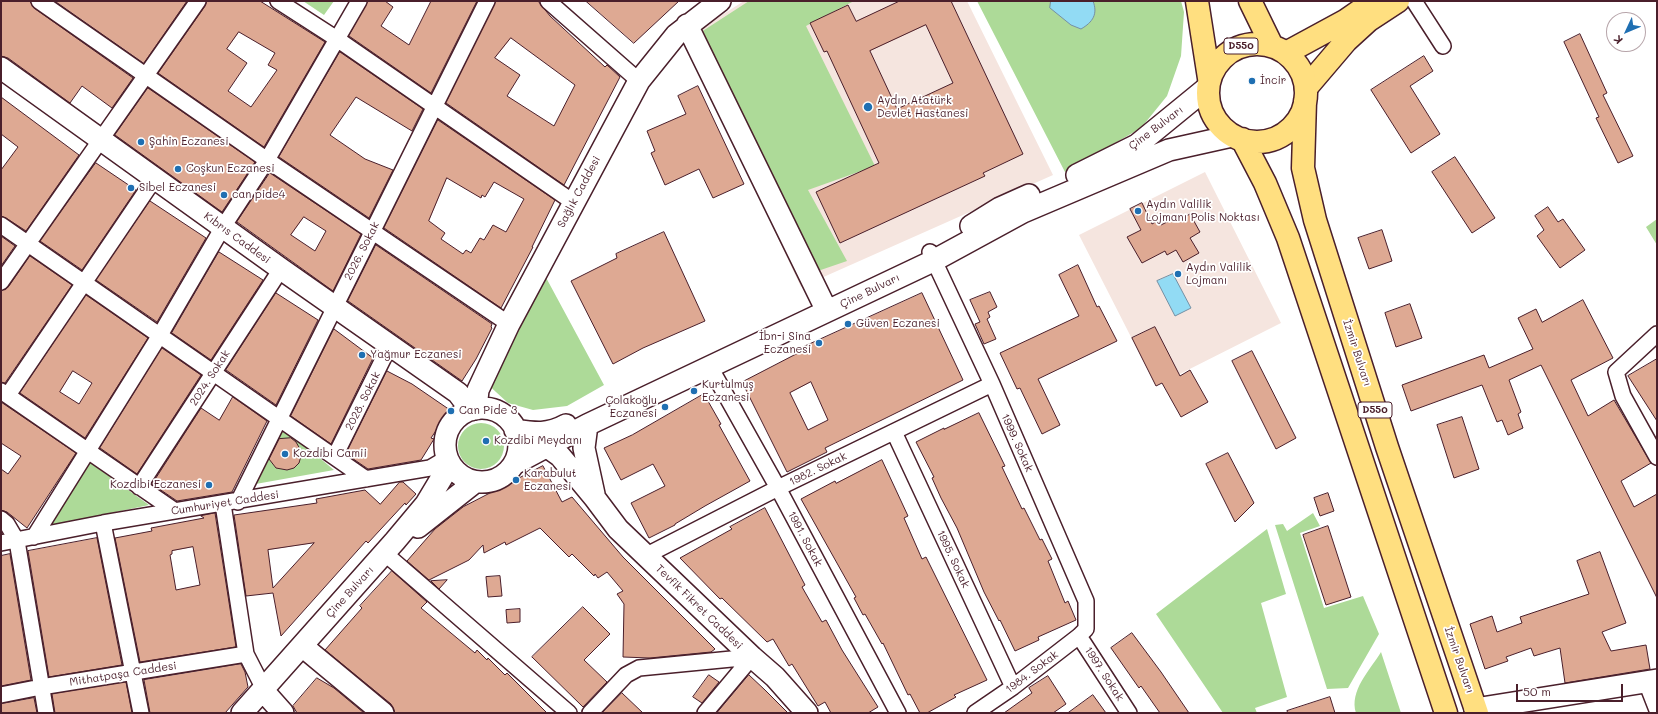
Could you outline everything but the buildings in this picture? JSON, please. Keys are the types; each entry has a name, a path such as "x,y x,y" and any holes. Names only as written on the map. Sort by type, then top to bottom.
{"main road":[{"name":"Sağlık Caddesi","path":"470,410 509,324 638,80 676,35 720,1"},
{"name":"D550","path":"1197,1 1209,82"},
{"name":"D550","path":"1250,1 1279,50"},
{"path":"1279,50 1344,21 1374,1"},
{"path":"1237,138 1247,141 1263,142 1278,137 1290,128 1300,116 1305,94 1346,41 1369,20 1398,1"},
{"path":"687,25 825,308"},
{"name":"D550","path":"1305,94 1302,75 1296,63 1279,50 1257,43 1241,46 1227,53 1216,64 1209,82 1207,94 1210,111 1219,125 1237,138 1265,183 1288,238 1446,713"},
{"name":"Kıbrıs Caddesi","path":"1,68 98,144"},
{"name":"Kıbrıs Caddesi","path":"1,80 98,144 332,310 458,393 470,410"},
{"name":"Çine Bulvarı","path":"932,257 1000,208 1074,176 1137,145 1209,82"},
{"name":"İzmir Bulvarı","path":"1305,94 1303,168 1315,220 1387,447 1476,711"},
{"name":"Çine Bulvarı","path":"515,430 534,433 550,433 825,308 1023,212 1133,164 1169,150 1237,138"},
{"name":"Çine Bulvarı","path":"514,464 587,425 710,367 825,308"},
{"path":"470,410 494,410 505,416 513,425 515,430 518,436 519,448 514,464 509,471 500,478 488,482 475,482 463,478 448,461 445,446 446,434 452,424 470,410"},
{"name":"Tevfik Fikret Caddesi","path":"587,425 584,448 594,497"},
{"name":"Tevfik Fikret Caddesi","path":"546,446 560,456 618,529 752,657 775,677 807,713"},
{"name":"Çine Bulvarı","path":"251,713 265,692 426,504 448,461"},
{"name":"Çine Bulvarı","path":"242,713 307,650 415,529 475,482"},
{"path":"307,650 383,713"},
{"path":"1476,711 1652,681"},
{"path":"265,692 283,713"}],"street":[{"path":"39,1 267,160 509,324"},
{"path":"1,282 147,76 198,1"},
{"path":"278,1 337,39 573,202"},
{"path":"34,537 160,336 220,231 267,160 359,1"},
{"name":"2026. Sokak","path":"238,502 332,310 487,1"},
{"path":"548,1 638,80"},
{"path":"1414,1 1443,46"},
{"path":"152,182 84,283 4,393 174,511"},
{"path":"1,225 366,479"},
{"name":"1999. Sokak","path":"932,257 992,384 1086,601 1083,632"},
{"name":"2024. Sokak","path":"139,487 279,273"},
{"path":"1657,334 1616,372 1623,396 1657,457"},
{"name":"2028. Sokak","path":"334,456 389,348"},
{"name":"1991. Sokak","path":"710,367 778,488 898,713"},
{"name":"1982. Sokak","path":"645,556 778,488 992,384"},
{"name":"1995. Sokak","path":"894,432 1013,687"},
{"name":"Cumhuriyet Caddesi","path":"1,544 103,523 238,502 430,468 448,461"},
{"path":"223,504 246,654 265,692"},
{"path":"1,519 7,524 17,541 46,713"},
{"path":"103,523 141,713"},
{"path":"389,557 569,713"},
{"name":"1984. Sokak","path":"978,712 1013,687 1083,632"},
{"name":"1997. Sokak","path":"1083,632 1129,713"},
{"name":"Mithatpaşa Caddesi","path":"1,695 41,687 246,654"},
{"path":"590,713 626,675 639,668 752,657"},
{"path":"705,713 752,657"},
{"path":"1652,681 1657,710"}],"shaded area":[{"name":"Aydın Atatürk Devlet Hastanesi","path":"744,1 967,1 1053,175 801,287 684,39"},
{"name":"Aydın Valilik Lojmanı","path":"1205,172 1281,323 1156,386 1079,235"}],"green space":[{"path":"303,1 334,1 324,15"},
{"path":"749,1 854,1 806,26 875,166 808,190 847,261 809,274 695,36"},
{"path":"977,1 1181,1 1184,12 1181,56 1167,96 1141,128 1065,172"},
{"path":"1657,219 1657,245 1646,227"},
{"path":"543,272 604,385 567,406 533,410 508,403 484,381"},
{"path":"486,423 490,424 500,433 503,437 503,455 494,465 486,469 476,469 468,465 459,455 458,441 462,433 472,424"},
{"path":"279,424 334,470 250,485"},
{"path":"88,461 149,505 45,527"},
{"path":"1313,513 1320,526 1300,533 1324,608 1363,596 1379,634 1348,688 1327,689 1275,525 1283,524 1287,531"},
{"path":"1267,529 1286,594 1261,603 1287,697 1255,708 1257,713 1223,713 1156,614"},
{"path":"1381,652 1401,713 1356,713 1355,697 1358,689 1366,673"}],"water":[{"path":"1051,1 1093,1 1095,14 1089,24 1081,29 1071,25 1050,8"},
{"path":"1173,274 1191,308 1175,316 1157,281"}],"place":[{"name":"İncir","path":"1252,81"},
{"name":"Aydın Atatürk Devlet Hastanesi","path":"868,107"},
{"name":"Şahin Eczanesi","path":"141,142"},
{"name":"Coşkun Eczanesi","path":"178,169"},
{"name":"Sibel Eczanesi","path":"131,188"},
{"name":"can pide4","path":"224,195"},
{"name":"Aydın Valilik Lojmanı Polis Noktası","path":"1138,211"},
{"name":"Aydın Valilik Lojmanı","path":"1178,274"},
{"name":"Güven Eczanesi","path":"848,324"},
{"name":"İbn-i Sina Eczanesi","path":"819,343"},
{"name":"Yağmur Eczanesi","path":"362,355"},
{"name":"Kurtulmuş Eczanesi","path":"694,391"},
{"name":"Çolakoğlu Eczanesi","path":"665,407"},
{"name":"Can Pide 3","path":"451,411"},
{"name":"Kozdibi Meydanı","path":"486,441"},
{"name":"Kozdibi Camii","path":"285,454"},
{"name":"Karabulut Eczanesi","path":"516,480"},
{"name":"Kozdibi Eczanesi","path":"209,485"}]}
